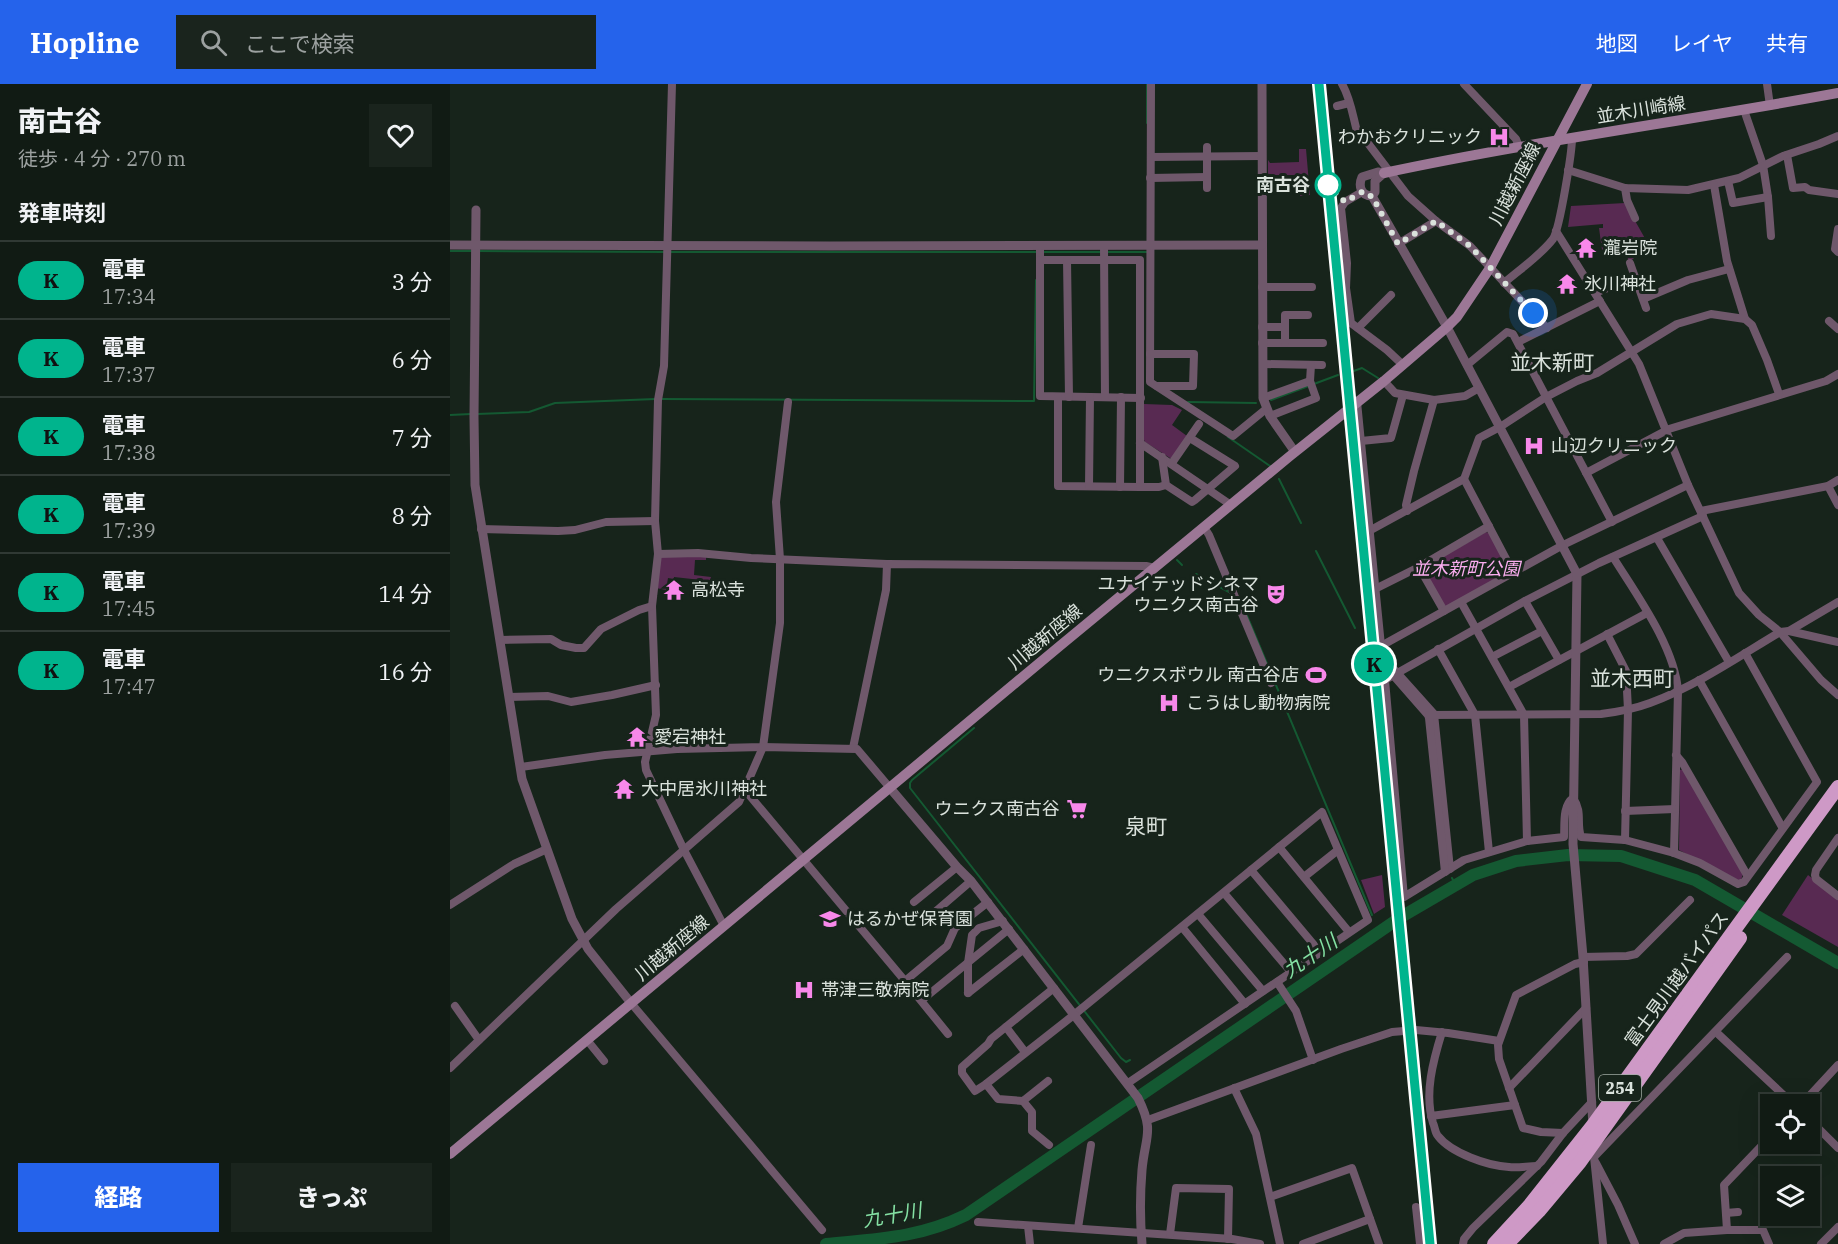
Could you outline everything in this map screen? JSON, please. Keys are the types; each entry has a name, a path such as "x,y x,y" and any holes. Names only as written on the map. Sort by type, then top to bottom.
{"highway":[{"name":"富士見川越バイパス","path":"1494,1244 1529,1206 1593,1125 1742,927 1838,787"},
{"name":"富士見川越バイパス","path":"1763,898 1838,802"},
{"name":"富士見川越バイパス","path":"1507,1244 1539,1211 1580,1162 1655,1058 1742,927"}],"main road":[{"name":"川越新座線","path":"450,1154 1447,327 1490,268 1587,84"},
{"name":"並木川崎線","path":"1383,176 1519,147 1838,93"}],"street":[{"path":"672,84 664,366 658,400 655,521 658,554 652,606 656,715 645,762 648,777 724,926"},
{"path":"1151,84 1150,382 1233,436 1268,413 1316,398 1310,381 1311,365"},
{"path":"1262,84 1263,398 1268,413 1294,452"},
{"path":"1342,84 1349,95 1358,135 1364,138 1383,176"},
{"path":"1464,84 1516,139 1519,147"},
{"path":"1767,84 1770,106"},
{"path":"1337,106 1349,103"},
{"path":"1744,110 1763,165 1771,236"},
{"path":"1568,170 1625,188 1688,190 1739,178 1763,165 1838,136"},
{"path":"1504,283 1545,248 1554,237 1572,138"},
{"path":"1151,157 1207,152 1262,156"},
{"path":"1207,152 1207,188"},
{"path":"1787,155 1793,188 1805,187 1809,190 1838,194"},
{"path":"1372,196 1366,196 1362,192 1360,182 1362,177 1378,172 1436,221 1470,246 1547,328"},
{"path":"1372,196 1383,176"},
{"path":"1150,178 1207,177"},
{"path":"1728,181 1733,203 1768,197"},
{"path":"1714,185 1729,269 1745,319 1752,325 1779,394"},
{"path":"1625,188 1627,200 1635,218"},
{"path":"1362,192 1345,202 1341,208 1347,263 1347,305 1352,323 1403,365"},
{"path":"1372,196 1447,327 1577,574 1573,844 1583,960 1594,1157 1603,1244"},
{"path":"476,210 474,458 476,494 526,793 572,919 588,949 822,1230"},
{"path":"1398,244 1436,221"},
{"path":"1838,229 1835,249 1838,252"},
{"path":"1556,231 1639,364 1689,485 1739,593 1758,615 1780,632 1821,680 1838,695"},
{"path":"450,245 1150,246 1195,250 1262,244"},
{"path":"1040,246 1040,396 1141,398"},
{"path":"1104,246 1105,397"},
{"path":"1040,260 1140,260 1140,487"},
{"path":"1067,260 1069,397"},
{"path":"1630,263 1646,308"},
{"path":"1643,299 1688,280 1729,269"},
{"path":"1594,293 1635,277"},
{"path":"1262,287 1312,287"},
{"path":"1358,328 1391,295"},
{"path":"1518,342 1600,301"},
{"path":"1370,531 1464,479 1478,439 1546,397 1597,373 1677,324 1712,314 1745,319"},
{"path":"1285,343 1286,315 1308,315"},
{"path":"1829,321 1838,329"},
{"path":"1262,327 1285,327"},
{"path":"1467,365 1507,332 1513,334 1612,522"},
{"path":"1262,343 1323,343"},
{"path":"1150,354 1194,354 1193,386 1155,386"},
{"path":"1263,364 1322,365"},
{"path":"1586,472 1665,430 1826,381 1838,374"},
{"path":"1263,398 1310,381"},
{"path":"1384,381 1395,393 1434,400 1465,396 1479,388"},
{"path":"1361,441 1391,438 1403,395"},
{"path":"1058,397 1058,486 1159,488 1166,485"},
{"path":"1089,486 1090,397"},
{"path":"1120,487 1121,397"},
{"path":"1407,511 1406,504 1414,471 1434,400"},
{"path":"450,1068 615,909 739,802 763,747 780,623 780,559 776,502 788,402"},
{"path":"1357,402 1382,656 1431,714 1447,870"},
{"path":"1172,463 1199,424"},
{"path":"1162,457 1166,485 1192,502 1235,466 1190,438"},
{"path":"1140,443 1231,505"},
{"path":"1464,479 1514,572"},
{"path":"1573,798 1568,801 1566,808 1564,837 1527,841 1464,860 1404,897 1386,678 1525,601 1613,556 1657,538 1702,513 1828,486 1838,480"},
{"path":"1381,646 1563,545 1689,485"},
{"path":"1828,486 1838,505"},
{"path":"482,529 558,531 575,530 606,522 655,521"},
{"path":"1375,589 1419,567 1489,526"},
{"path":"1204,527 1271,683"},
{"path":"1657,538 1729,662"},
{"path":"658,554 698,553 887,564 1146,566 1155,568"},
{"path":"1613,556 1673,662 1678,691 1674,853"},
{"path":"853,748 886,590 887,564"},
{"path":"1419,567 1444,611"},
{"path":"1525,601 1559,660"},
{"path":"1461,602 1524,715 1527,841"},
{"path":"1789,631 1838,602"},
{"path":"500,640 551,639 561,645 584,648 601,629 652,606"},
{"path":"1509,687 1647,613"},
{"path":"1492,657 1542,631"},
{"path":"1431,714 1600,714 1628,710 1652,703 1678,691 1780,632 1789,631 1838,642"},
{"path":"1607,634 1625,667 1628,710 1625,840"},
{"path":"1438,650 1475,715 1489,852"},
{"path":"1573,798 1579,809 1581,837 1625,840 1674,853 1738,884 1743,882 1817,782 1744,653"},
{"path":"1699,680 1782,827"},
{"path":"509,697 548,696 571,702 656,685"},
{"path":"520,767 605,755 677,749 763,747 853,748 859,750 971,881 1131,1086 1148,1120 1148,1140 1142,1172 1142,1244"},
{"path":"1676,755 1747,875"},
{"path":"745,790 948,1034"},
{"path":"1625,812 1675,809"},
{"path":"1054,988 991,1039 962,1067 962,1073 975,1091 1075,1014 1322,812 1368,920 1291,972 1279,985 1263,991 1131,1086"},
{"path":"1838,838 1815,875 1816,879 1838,896"},
{"path":"1279,847 1349,932"},
{"path":"450,905 514,864 547,849"},
{"path":"1830,849 1838,855"},
{"path":"1304,877 1338,850"},
{"path":"914,902 957,867"},
{"path":"1251,870 1320,952"},
{"path":"928,918 971,881"},
{"path":"1224,892 1291,972"},
{"path":"1563,1133 1523,1128 1499,1059 1499,1041 1516,996 1583,960 1636,954 1690,900"},
{"path":"905,981 947,946 955,928 988,902"},
{"path":"1198,914 1263,991"},
{"path":"922,1000 968,963 1006,925"},
{"path":"1006,925 979,928 972,935 968,963 968,993 1024,949"},
{"path":"1182,927 1245,1004"},
{"path":"1594,1157 1787,957"},
{"path":"1279,985 1296,1011 1313,1060"},
{"path":"455,1006 479,1040"},
{"path":"1509,1088 1586,1008"},
{"path":"1006,1027 1025,1052"},
{"path":"1148,1120 1392,1032 1416,1030 1442,1032 1499,1041"},
{"path":"1442,1032 1431,1075 1429,1101 1437,1136 1452,1149 1483,1162 1509,1167 1537,1166"},
{"path":"1716,1032 1782,1094"},
{"path":"587,1040 604,1061"},
{"path":"1811,1094 1838,1065"},
{"path":"986,1083 998,1099 1023,1101 1048,1081"},
{"path":"1234,1088 1256,1134 1280,1244"},
{"path":"1023,1101 1032,1112 1032,1131 1049,1144"},
{"path":"1463,1244 1464,1239 1478,1222 1537,1166 1592,1102"},
{"path":"1431,1116 1515,1105"},
{"path":"1820,1130 1838,1148"},
{"path":"1078,1228 1090,1145"},
{"path":"1727,1230 1724,1185 1760,1147"},
{"path":"1594,1157 1635,1244"},
{"path":"1270,1197 1352,1168 1379,1244"},
{"path":"1170,1234 1176,1188 1229,1189 1228,1239"},
{"path":"1416,1208 1420,1244"},
{"path":"1726,1213 1737,1212"},
{"path":"1303,1244 1370,1219"},
{"path":"978,1222 1170,1234 1260,1244"},
{"path":"1028,1226 1030,1244"},
{"path":"1821,1244 1838,1227"},
{"path":"1664,1244 1684,1233 1727,1230 1763,1230 1769,1244"}],"green space":[{"path":"1299,149 1306,149 1310,195 1300,196 1299,175 1270,175 1268,179 1268,160 1270,163 1299,162"},
{"path":"1625,203 1647,242 1647,248 1629,262 1624,247 1602,250 1599,228 1603,228 1603,224 1568,227 1571,206"},
{"path":"1144,404 1172,405 1182,410 1172,425 1187,436 1173,458 1145,442 1143,438"},
{"name":"並木新町公園","path":"1486,532 1489,533 1509,569 1508,572 1444,606 1425,567"},
{"path":"661,557 706,557 706,560 695,560 694,575 711,577 710,581 674,577 674,579 668,578 666,590 656,588"},
{"path":"1684,769 1743,874 1741,880 1738,881 1679,850 1680,770"},
{"path":"1382,875 1385,907 1374,914 1361,880"},
{"path":"1808,875 1838,899 1838,947 1782,915"}],"waterway":[{"path":"1147,84 1147,123"},
{"path":"450,251 472,251"},
{"path":"478,251 664,252"},
{"path":"670,252 1102,252"},
{"path":"1108,252 1147,252"},
{"path":"661,399 1034,401 1036,280"},
{"path":"1351,372 1362,368 1378,378"},
{"path":"1271,400 1338,375"},
{"path":"477,414 529,412 555,403 655,399"},
{"path":"1188,402 1256,403"},
{"path":"450,415 471,414"},
{"path":"1228,437 1270,466"},
{"path":"1279,479 1301,523"},
{"path":"1316,551 1355,628"},
{"path":"1177,560 1182,565"},
{"path":"1196,574 1229,592"},
{"path":"1240,599 1372,915"},
{"path":"1380,660 1386,666"},
{"path":"974,728 912,780 910,788 1121,1058 1126,1062 1130,1060"},
{"name":"九十川","path":"826,1244 914,1233 949,1223 966,1215 1401,917 1473,875 1516,861 1568,855 1621,856 1695,880 1838,963"},
{"path":"1452,878 1455,884"}],"railway":[{"path":"1319,84 1430,1244"}],"train":[{"name":"K","path":"1319,84 1430,1244"}],"place":[{"name":"わかおクリニック","path":"1499,137"},
{"name":"南古谷","path":"1328,185"},
{"name":"瀧岩院","path":"1586,248"},
{"name":"氷川神社","path":"1567,284"},
{"name":"山辺クリニック","path":"1534,446"},
{"name":"高松寺","path":"674,590"},
{"name":"ユナイテッドシネマ ウニクス南古谷","path":"1276,594"},
{"name":"ウニクスボウル 南古谷店","path":"1316,675"},
{"name":"こうはし動物病院","path":"1169,703"},
{"name":"愛宕神社","path":"637,737"},
{"name":"大中居氷川神社","path":"624,789"},
{"name":"ウニクス南古谷","path":"1077,809"},
{"name":"はるかぜ保育園","path":"830,919"},
{"name":"帯津三敬病院","path":"804,990"}],"district":[{"name":"並木新町","path":"1552,363"},
{"name":"並木西町","path":"1632,679"},
{"name":"泉町","path":"1146,827"}],"route":[{"path":"1328,185 1345,202 1362,192 1366,196 1372,196 1398,244 1436,221 1470,246 1533,313"}]}
